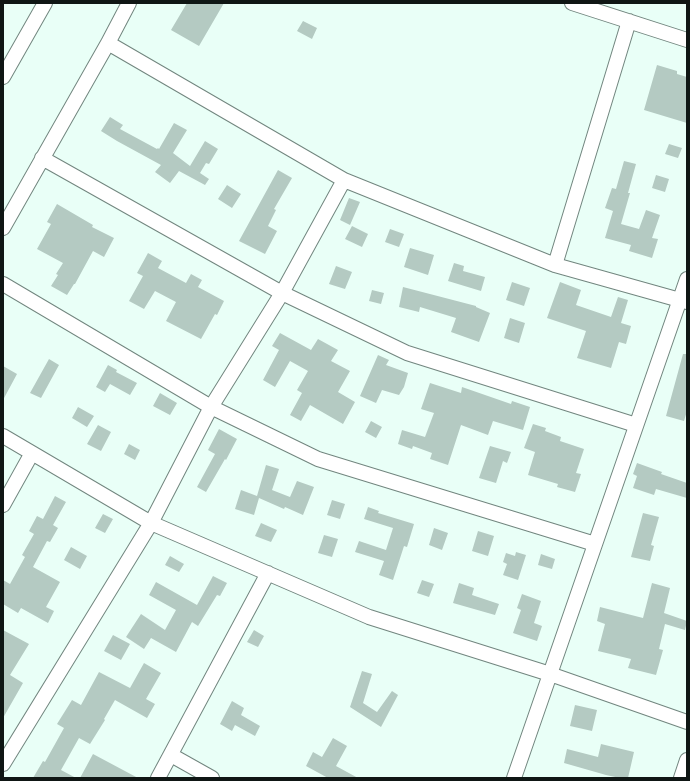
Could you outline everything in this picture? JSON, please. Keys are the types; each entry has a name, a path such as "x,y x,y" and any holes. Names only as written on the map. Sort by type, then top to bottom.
{"street":[{"path":"3,77 45,3"},
{"path":"3,228 108,43 129,3"},
{"path":"572,3 687,40"},
{"path":"555,265 629,21"},
{"path":"108,43 344,180 555,265 683,301"},
{"path":"42,158 282,293 407,354 636,425"},
{"path":"3,764 151,523 211,407 282,293 344,180"},
{"path":"514,778 636,425 683,301 687,279"},
{"path":"3,284 211,407 318,459 595,544"},
{"path":"3,436 151,523 369,617 550,674 687,722"},
{"path":"3,505 32,453"},
{"path":"158,778 268,573"},
{"path":"171,755 212,778"},
{"path":"681,778 687,760"}],"building":[{"path":"187,3 224,3 199,46 171,30"},
{"path":"303,21 317,28 312,39 297,31"},
{"path":"657,65 677,71 677,74 687,77 687,123 644,110"},
{"path":"110,117 123,125 120,129 157,149 159,149 174,123 187,130 173,153 190,166 205,141 218,149 209,164 206,163 200,173 209,179 205,185 179,171 170,183 155,172 161,165 101,131"},
{"path":"669,144 682,148 678,158 665,154"},
{"path":"624,161 636,164 628,193 630,193 621,224 639,229 646,210 660,215 652,238 658,239 652,258 629,251 631,245 605,238 613,211 605,208 612,188 616,189"},
{"path":"278,170 292,178 274,209 276,210 268,226 277,231 265,254 239,241"},
{"path":"656,175 669,179 665,192 652,188"},
{"path":"227,185 241,194 232,208 218,199"},
{"path":"349,198 360,202 350,225 340,220"},
{"path":"57,204 93,225 92,227 114,238 104,257 93,251 75,284 67,295 51,286 63,263 37,249 51,224 47,222"},
{"path":"352,226 368,234 362,247 345,239"},
{"path":"390,229 404,234 399,247 385,242"},
{"path":"410,248 434,255 428,275 404,267"},
{"path":"148,253 162,261 158,268 186,283 191,274 202,280 198,287 224,301 217,315 215,314 201,339 166,321 176,302 155,291 144,309 129,301 143,276 137,273"},
{"path":"454,263 464,266 463,271 485,277 481,291 448,281"},
{"path":"336,266 352,272 345,289 329,284"},
{"path":"512,282 530,288 524,306 506,300"},
{"path":"560,282 581,290 576,305 611,317 618,297 628,300 621,323 631,326 626,344 619,342 611,368 577,358 586,331 547,318"},
{"path":"403,287 476,306 490,313 479,342 451,332 456,318 420,307 419,312 399,307"},
{"path":"372,290 384,293 381,304 369,301"},
{"path":"510,318 525,323 519,343 504,338"},
{"path":"280,333 311,350 318,339 338,350 331,361 350,371 338,392 355,402 343,424 310,405 301,421 290,415 302,393 297,390 308,371 290,361 275,387 263,380 279,350 272,346"},
{"path":"683,354 687,354 687,411 684,421 666,416"},
{"path":"378,355 389,360 386,365 408,373 404,387 399,395 382,390 376,403 360,396"},
{"path":"49,359 59,365 41,398 30,393"},
{"path":"108,365 117,370 116,372 137,383 130,395 110,384 105,392 96,387"},
{"path":"3,366 17,374 3,400"},
{"path":"430,383 461,393 462,387 511,404 512,401 530,407 523,430 493,421 488,435 461,425 448,465 430,459 432,453 413,446 412,449 398,444 402,430 425,437 434,413 421,409"},
{"path":"160,393 177,403 170,415 153,406"},
{"path":"78,407 94,416 87,427 72,418"},
{"path":"371,421 382,427 376,438 365,432"},
{"path":"533,424 546,428 545,431 561,437 560,441 584,449 576,473 581,474 575,492 557,487 558,484 528,475 535,452 524,448"},
{"path":"98,425 111,432 101,451 87,444"},
{"path":"219,429 237,439 206,492 197,487 215,454 208,450"},
{"path":"129,444 140,450 135,460 124,454"},
{"path":"490,446 511,452 507,463 503,461 496,483 479,478"},
{"path":"637,463 662,472 661,474 687,483 687,498 656,489 654,495 633,488 637,476 633,474"},
{"path":"266,465 279,469 272,490 290,497 297,481 314,487 303,515 285,507 284,509 259,498 254,515 235,509 241,490 257,496"},
{"path":"55,496 66,502 53,525 58,528 50,542 47,541 33,567 60,582 46,607 54,611 48,623 21,608 18,613 3,604 3,580 10,584 25,557 22,555 34,534 29,531 37,516 43,519"},
{"path":"332,500 345,504 340,519 327,515"},
{"path":"368,507 379,511 378,513 414,524 407,547 404,546 393,580 379,575 384,561 355,552 359,541 386,550 393,528 364,519"},
{"path":"643,513 659,517 651,545 654,546 650,561 631,557"},
{"path":"103,514 113,519 105,533 95,528"},
{"path":"261,523 277,530 271,542 255,536"},
{"path":"434,528 448,533 442,550 429,545"},
{"path":"478,531 494,536 488,556 472,551"},
{"path":"324,535 338,539 332,557 318,553"},
{"path":"71,547 87,556 80,569 64,560"},
{"path":"516,552 526,555 518,580 503,575 507,564 503,562 506,553 515,556"},
{"path":"541,554 555,559 552,569 538,565"},
{"path":"170,556 184,564 179,572 165,565"},
{"path":"213,576 227,583 220,596 217,595 198,626 192,622 176,652 151,638 144,649 126,637 141,614 165,630 176,610 149,595 156,582 197,605"},
{"path":"422,580 434,584 429,597 417,593"},
{"path":"459,583 474,588 472,595 499,604 495,615 453,603"},
{"path":"652,583 670,588 664,613 687,621 685,630 665,624 659,649 663,650 656,675 628,668 631,659 598,651 605,624 597,621 600,607 643,618"},
{"path":"522,594 541,601 534,623 542,626 537,641 513,633 521,610 517,608"},
{"path":"3,630 29,644 10,675 23,683 3,718"},
{"path":"254,630 264,636 258,647 247,642"},
{"path":"113,635 130,644 121,660 104,651"},
{"path":"144,663 161,673 146,699 155,704 147,718 115,700 90,744 79,738 61,770 76,778 33,778 43,761 45,762 64,728 57,724 72,700 81,705 99,672 130,688"},
{"path":"362,671 372,674 363,703 377,712 392,691 398,695 381,727 350,707"},
{"path":"232,701 244,708 241,715 260,726 255,736 235,725 232,731 220,724"},
{"path":"575,705 597,710 592,731 570,726"},
{"path":"333,738 347,746 336,766 358,778 328,778 306,766 313,752 322,757"},
{"path":"601,744 634,752 628,778 606,775 564,763 567,749 598,757"},
{"path":"93,754 138,778 80,778"}]}
